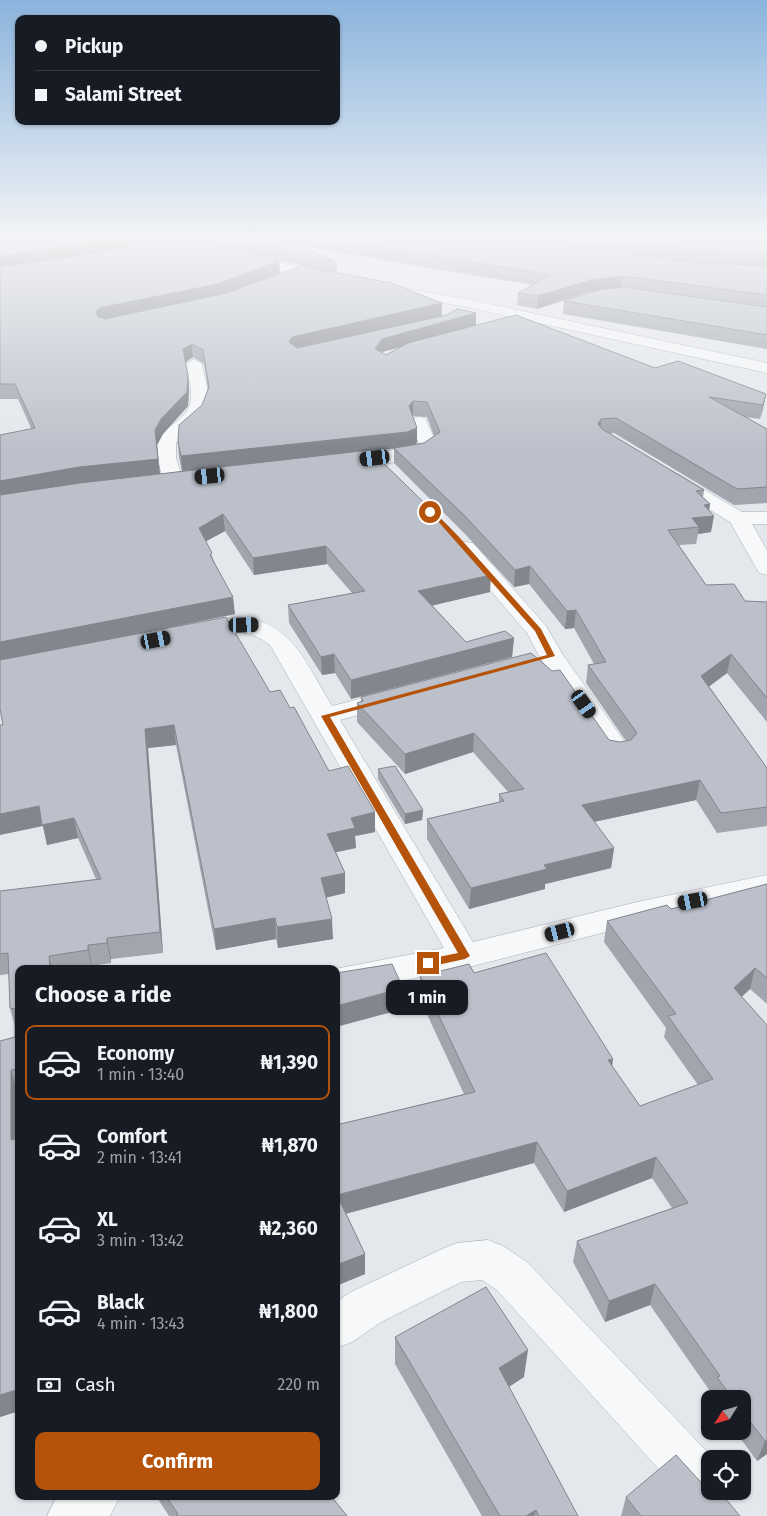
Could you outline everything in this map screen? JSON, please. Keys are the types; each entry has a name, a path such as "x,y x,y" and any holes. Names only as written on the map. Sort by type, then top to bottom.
{"street":[{"path":"450,307 529,318 767,368"},
{"path":"502,326 557,309"},
{"path":"173,481 166,448 167,442 170,437 187,424 200,406 201,397 194,364"},
{"path":"327,463 410,454 428,446 419,422"},
{"path":"375,458 396,478"},
{"path":"656,468 738,518 767,568"},
{"path":"738,518 767,518"},
{"path":"450,532 538,631 542,659 618,752"},
{"path":"175,636 234,625 255,625 268,631 279,641 465,956"},
{"path":"325,716 419,691"},
{"path":"340,980 465,956 637,912 767,886"},
{"path":"340,1324 366,1307 457,1263 488,1260 512,1276 701,1481"},
{"path":"72,1516 91,1500"},
{"path":"719,1500 734,1516"}],"building":[{"path":"0,307 105,307 99,308 96,312 98,317 105,319 162,307 425,307 292,337 289,342 297,348 447,315 457,309 476,313 382,339 375,349 386,355 408,343 516,315 655,368 678,361 766,394 763,405 709,397 767,429 767,487 737,489 616,418 601,419 598,424 602,429 704,490 696,491 710,504 704,505 714,516 692,518 699,527 668,530 706,585 734,584 745,601 767,602 767,698 731,654 701,676 767,768 767,807 721,813 700,780 582,805 614,848 544,865 547,869 471,888 427,819 504,801 499,794 524,789 474,733 405,754 357,703 363,701 361,697 531,653 552,671 560,670 609,740 620,742 631,740 637,733 588,665 606,662 576,610 567,611 530,566 515,570 466,517 394,448 424,443 440,432 427,402 413,401 409,406 417,428 407,432 181,456 178,442 179,425 202,405 209,387 203,350 192,344 183,349 188,376 187,392 161,419 155,430 158,459 79,467 0,481 0,435 35,428 15,384 0,384"},
{"path":"598,307 767,307 767,335"},
{"path":"370,450 449,527 491,575 418,591 466,642 505,631 514,638 351,680 334,654 321,657 288,605 365,591 326,546 253,558 223,514 199,528 212,553 210,555 233,597 0,642 0,495 80,483"},
{"path":"226,617 270,692 280,690 290,708 294,707 329,771 348,766 375,812 351,818 355,828 327,834 345,873 321,878 332,919 277,927 275,918 214,929 174,725 145,729 160,932 107,938 107,943 88,945 88,950 49,956 50,965 15,965 15,1009 10,1008 8,953 0,954 0,891 101,879 74,818 42,825 39,806 0,814 0,725 3,725 0,709 0,660"},
{"path":"395,766 423,810 405,814 378,769"},
{"path":"767,884 767,978 755,968 734,988 767,1025 767,1440 765,1441 751,1423 751,1390 726,1390 717,1377 720,1376 655,1284 609,1301 577,1241 688,1203 656,1157 567,1191 537,1142 340,1194 340,1124 475,1092 420,976 469,964 474,973 546,953 613,1059 608,1060 640,1106 713,1079 668,1016 676,1014 607,921 667,905 671,909"},
{"path":"392,964 403,988 340,1005 340,972"},
{"path":"15,1037 15,1070 11,1070 11,1140 15,1139 15,1390 0,1395 0,1041"},
{"path":"340,1201 365,1254 340,1263"},
{"path":"486,1287 528,1350 499,1368 578,1516 539,1516 536,1510 526,1516 500,1516 395,1337"},
{"path":"676,1455 701,1482 701,1500 727,1500 740,1516 641,1516 626,1497"},
{"path":"169,1500 334,1500 347,1516 176,1516 178,1514"}],"route":[{"path":"428,963 465,956 325,716 551,656 538,631 457,539 430,512"}]}
